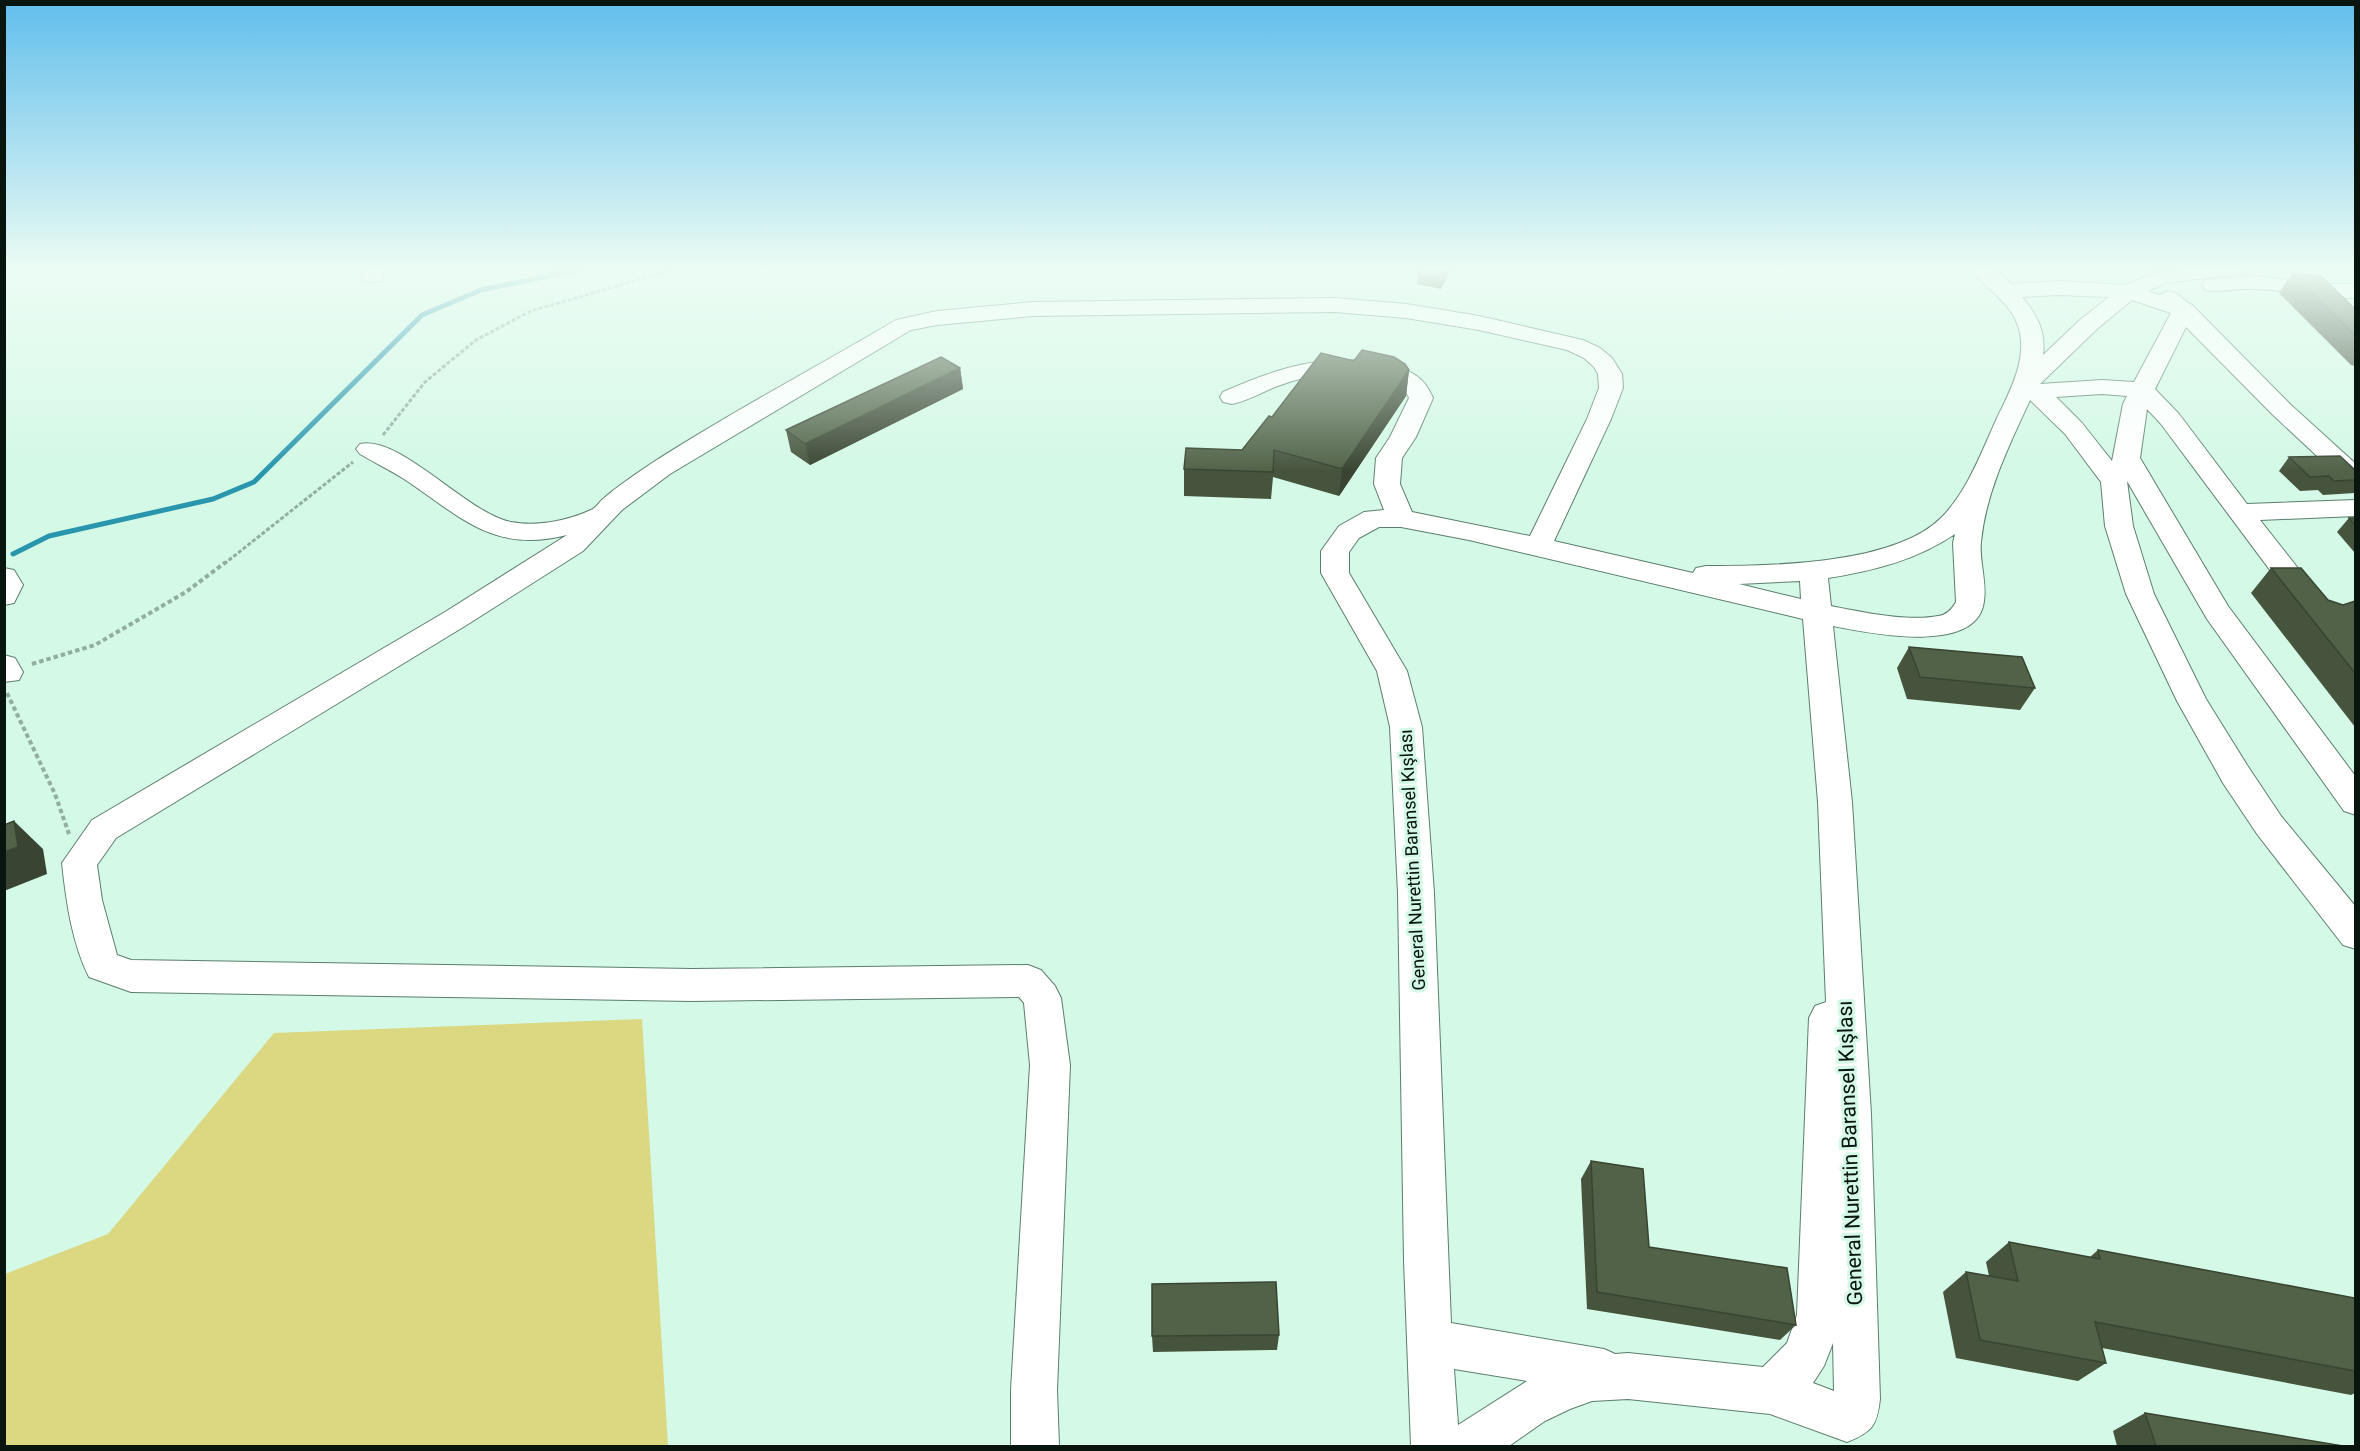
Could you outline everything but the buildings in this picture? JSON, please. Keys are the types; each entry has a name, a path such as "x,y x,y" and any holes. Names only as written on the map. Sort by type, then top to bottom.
{"street":[{"path":"886,336 661,469 613,504 573,545 445,625 104,829 79,863 84,900 102,966 131,976 561,983 898,985 1028,981 1042,998 1050,1065 1034,1390 1035,1446"},
{"path":"1535,336 1557,340 1592,353 1604,363 1610,374 1611,388 1538,547"},
{"name":"General Nurettin Baransel Kışlası","path":"2030,389 2031,336"},
{"name":"General Nurettin Baransel Kışlası","path":"1651,572 1719,575 1814,571 1874,561 1914,546 1945,528 1979,485 2030,389 2078,336"},
{"path":"2157,336 2142,390 2134,404 2130,445 2121,470 2119,526 2140,594 2192,701 2235,774 2269,825 2355,934"},
{"path":"2208,336 2282,410 2355,478"},
{"path":"1232,397 1283,375 1316,368 1375,368 1406,378 1417,386 1421,398 1403,437 1389,458 1388,484 1401,519"},
{"path":"2030,389 2102,387 2142,390 2170,419 2322,618"},
{"path":"2030,389 2083,440 2121,470 2217,612 2355,802"},
{"path":"369,449 412,472 471,516 501,529 519,532 553,530 603,515"},
{"name":"General Nurettin Baransel Kışlası","path":"1435,1446 1426,1260 1416,893 1406,727 1392,671 1335,573 1335,551 1349,532 1374,518 1401,519 1651,572 1817,613 1863,622 1919,627 1941,626 1964,615 1970,602 1967,543 1979,485"},
{"path":"2240,513 2355,508"},
{"name":"General Nurettin Baransel Kışlası","path":"1431,1341 1628,1376 1770,1391 1847,1419 1855,1413 1857,1399 1851,1114 1835,802 1814,571"},
{"path":"4,577 9,585 4,596"},
{"name":"General Nurettin Baransel Kışlası","path":"1770,1391 1788,1377 1803,1360 1812,1344 1819,1315 1835,802"},
{"name":"General Nurettin Baransel Kışlası","path":"1468,1446 1529,1405 1560,1389 1592,1378 1628,1376"}],"path":[{"path":"79,863 55,794 6,690 6,668 95,645 186,592 286,517 369,449 392,426 425,382 485,336"}],"shaded area":[{"path":"642,1019 668,1446 5,1446 5,1274 108,1234 274,1033"}],"waterway":[{"path":"13,554 49,536 213,499 254,482 401,336"}]}
